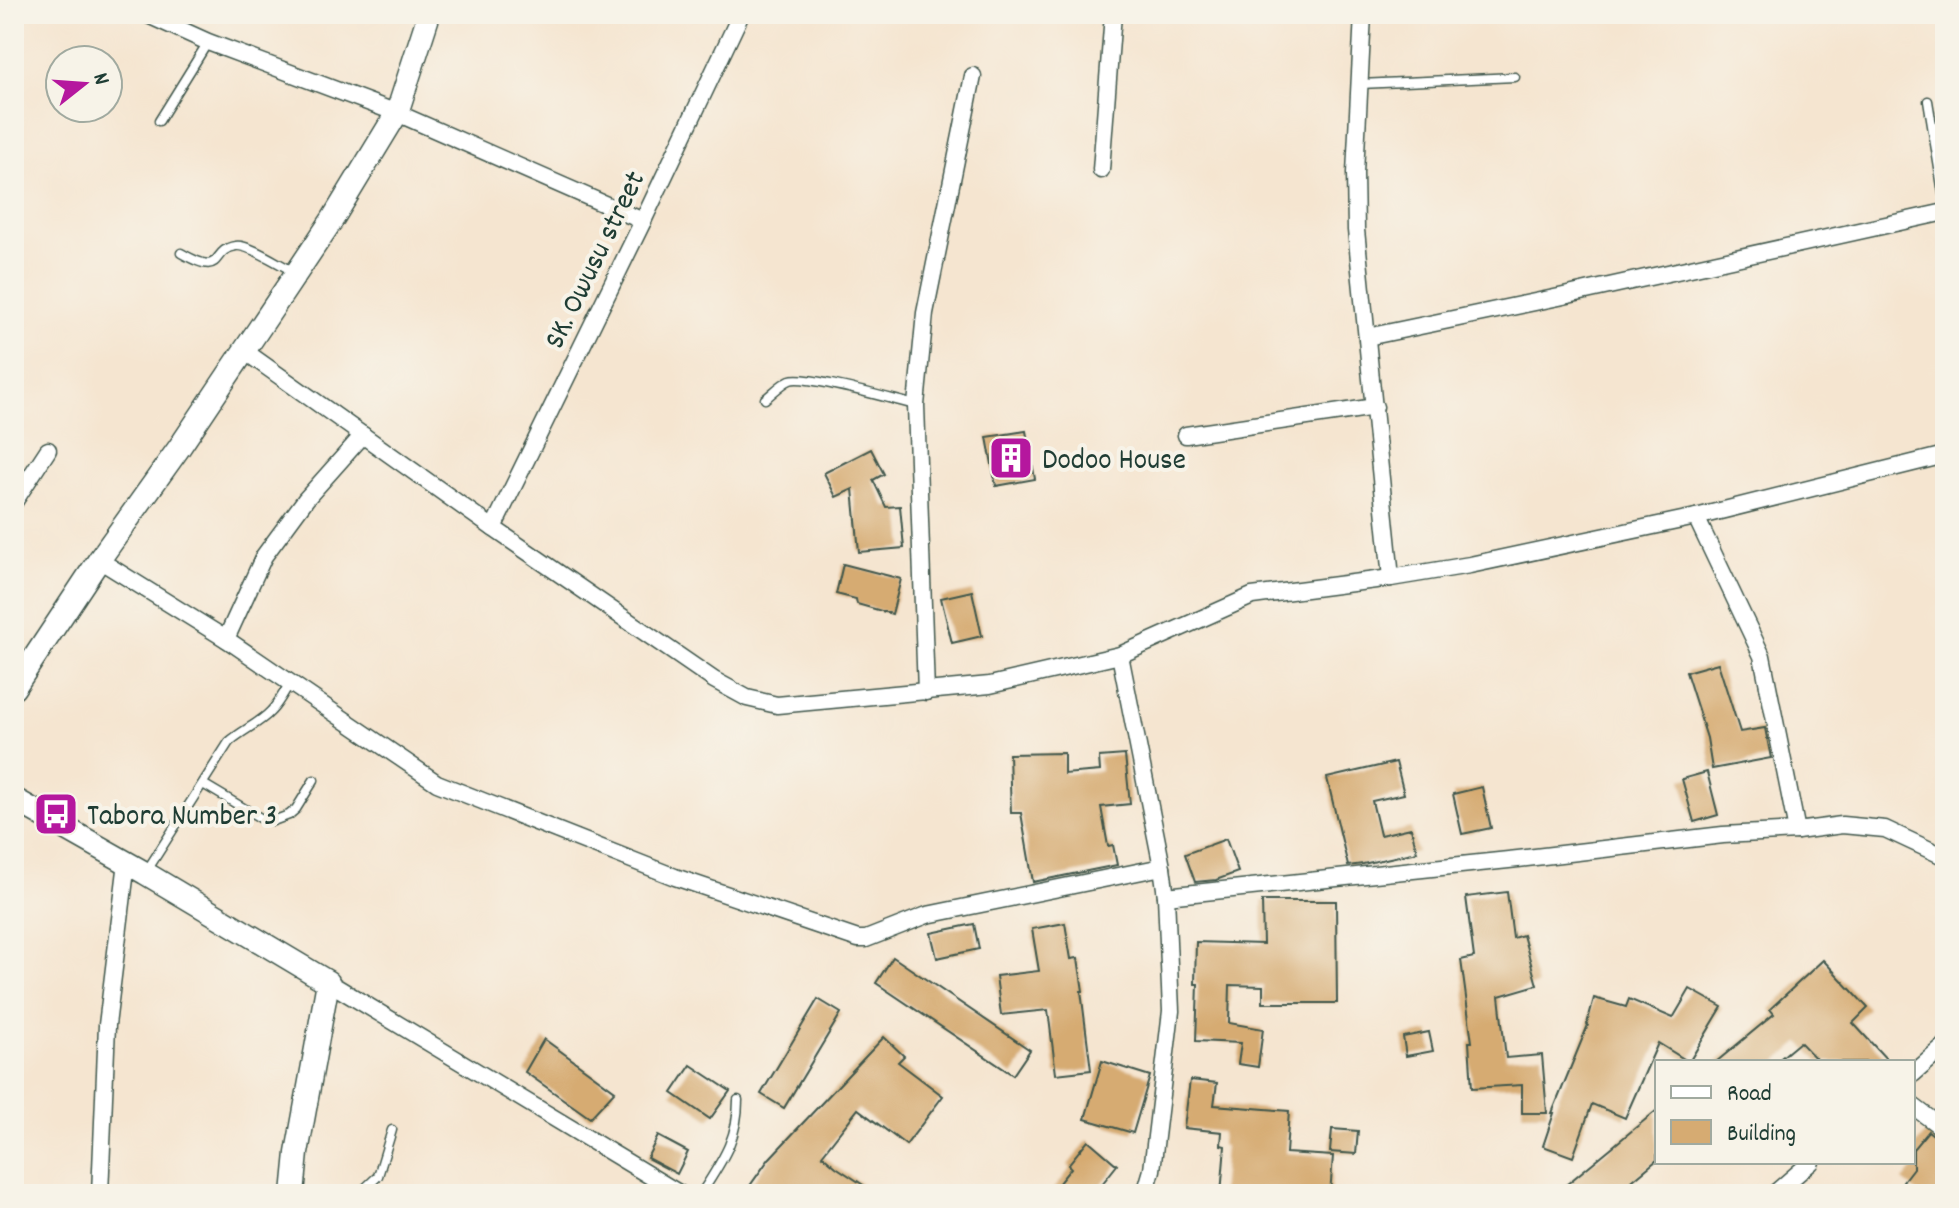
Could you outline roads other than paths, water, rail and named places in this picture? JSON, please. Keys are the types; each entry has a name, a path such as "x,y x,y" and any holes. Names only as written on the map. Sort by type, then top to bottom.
{"street":[{"path":"146,14 208,42 397,113 643,221"},
{"path":"14,688 332,220 397,113 429,14"},
{"name":"SK. Owusu street","path":"493,528 741,14"},
{"path":"1101,170 1113,14"},
{"path":"1363,14 1355,173 1356,230 1391,578"},
{"path":"926,692 916,405 925,313 973,76"},
{"path":"1367,337 1945,212"},
{"path":"243,350 714,680 747,698 777,705 990,685 1120,655 1252,596 1470,565 1696,517 1945,455"},
{"path":"1186,435 1375,407"},
{"path":"226,639 264,556 306,499 363,435"},
{"path":"14,502 48,450"},
{"path":"1696,517 1762,656 1797,831"},
{"path":"99,560 226,639 437,783 675,877 858,939 866,939 927,915 1162,867"},
{"path":"1120,655 1166,896 1171,1011 1152,1170 1145,1194"},
{"path":"14,799 136,868 680,1194"},
{"path":"1166,896 1723,835 1842,825 1885,829 1945,857"},
{"path":"100,1194 107,1025 136,868"},
{"path":"293,1194 297,1153 328,982"},
{"path":"1915,1072 1945,1046"},
{"path":"1915,1108 1945,1130"},
{"path":"1774,1194 1809,1164"}],"lane":[{"path":"159,121 208,42"},
{"path":"1359,84 1515,77"},
{"path":"1928,101 1945,205"},
{"path":"181,253 208,265 227,249 245,247 296,273"},
{"path":"765,399 793,378 916,405"},
{"path":"136,868 203,784 229,742 272,710 290,683"},
{"path":"203,784 262,819 273,821 296,809 314,780"},
{"path":"701,1194 732,1140 738,1118 738,1100"},
{"path":"359,1194 378,1176 392,1130"}],"place":[{"name":"Dodoo House","path":"1011,458"},
{"name":"Tabora Number 3","path":"56,814"}]}
